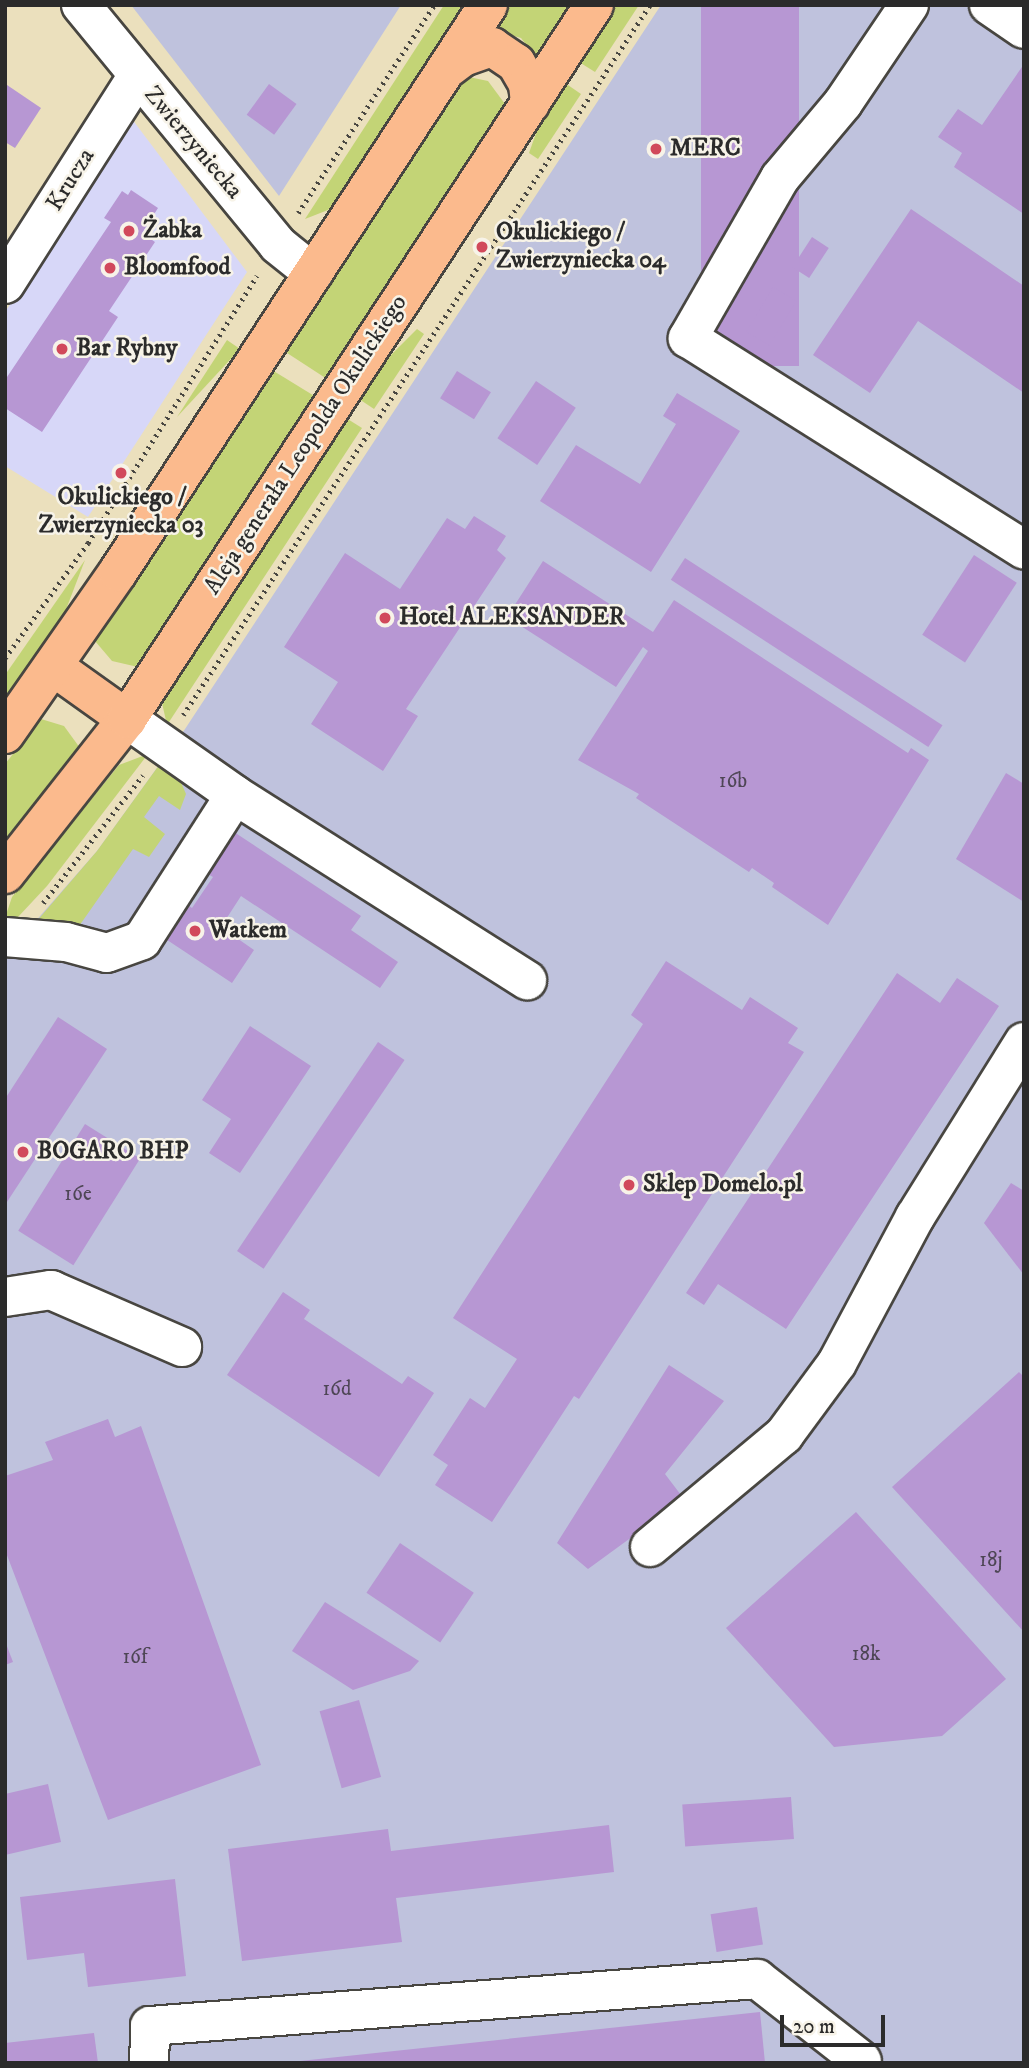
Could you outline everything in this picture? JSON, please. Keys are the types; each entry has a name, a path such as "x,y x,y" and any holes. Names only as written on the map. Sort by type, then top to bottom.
{"main road":[{"path":"5,734 54,667 488,5"},
{"name":"Aleja generała Leopolda Okulickiego","path":"5,874 127,719 594,5"},
{"path":"444,71 463,57 492,47 516,63 528,84 530,104"},
{"path":"54,667 127,719"}],"street":[{"name":"Zwierzyniecka","path":"81,5 136,77 289,257 313,273"},
{"path":"909,5 843,103 780,178 688,338 1024,550"},
{"path":"989,5 1024,29"},
{"name":"Krucza","path":"5,284 136,77"},
{"path":"127,719 235,795 527,980"},
{"path":"5,937 66,942 107,953 142,940 235,795"},
{"path":"650,1548 784,1435 829,1373 915,1217 1024,1042"},
{"path":"5,1297 51,1290 181,1347"},
{"path":"149,2063 150,2026 757,1979 862,2061"}],"path":[{"path":"295,217 434,5"},
{"path":"181,718 650,5"},
{"path":"5,658 88,542 260,271"},
{"path":"37,910 117,813 148,768"}],"shaded area":[{"path":"131,5 401,5 279,196"},
{"path":"661,5 1024,5 1024,2063 5,2063 5,956 97,851 185,729"},
{"path":"132,119 247,272 88,517 5,466 5,312"}],"green space":[{"path":"444,5 465,5 340,197 328,210 305,219"},
{"path":"509,5 570,5 536,57 521,38 493,30"},
{"path":"616,5 639,5 595,72 579,62"},
{"path":"464,76 488,81 505,104 327,379 284,351"},
{"path":"565,83 581,94 538,159 529,153 540,122"},
{"path":"417,329 424,334 374,409 359,399 380,366"},
{"path":"227,340 240,349 177,417"},
{"path":"272,370 316,397 138,667 112,661 95,641"},
{"path":"346,418 362,428 167,725 162,703 169,689"},
{"path":"85,560 60,625 5,702 5,675"},
{"path":"41,719 64,726 80,748 5,845 5,764"},
{"path":"148,754 47,886 18,917 5,918 12,897 119,765"},
{"path":"162,761 177,773 186,794 180,810 159,796 144,817 165,834 149,857 133,849 77,929 36,922 97,851"}],"building":[{"path":"701,5 799,5 799,366 701,366"},
{"path":"1024,64 1024,214 954,167 962,153 938,137 958,109 982,125"},
{"path":"269,84 297,104 274,135 247,115"},
{"path":"7,85 41,108 15,148 5,142"},
{"name":"Bar Rybny","path":"131,190 158,208 142,233 155,242 109,311 118,317 42,432 5,408 5,380 111,222 104,218 122,191 128,195"},
{"path":"911,209 1024,286 1024,393 918,321 870,393 813,355"},
{"path":"812,237 829,248 809,278 792,267"},
{"path":"773,287 796,301 769,345 746,332"},
{"path":"457,371 491,392 474,419 440,398"},
{"path":"536,381 576,408 537,465 497,438"},
{"path":"677,393 740,431 651,572 540,501 576,445 640,484 676,424 663,416"},
{"name":"Hotel ALEKSANDER","path":"474,516 506,536 497,550 506,558 406,709 418,716 383,771 311,724 338,682 284,647 345,553 400,589 447,518 465,529"},
{"path":"974,555 1017,583 965,662 922,635"},
{"path":"685,558 942,725 928,747 671,580"},
{"path":"543,561 653,632 674,600 908,753 911,748 929,760 828,925 772,887 774,883 752,868 749,872 636,798 639,794 578,760 648,651 643,647 616,687 507,617"},
{"path":"1006,773 1024,784 1024,902 956,859"},
{"path":"234,832 361,916 351,930 398,962 380,988 241,896 221,927 254,950 232,983 137,920 160,886 192,908 213,877 206,873"},
{"name":"Sklep Domelo.pl","path":"666,961 742,1010 750,997 798,1028 788,1043 804,1052 579,1399 574,1396 492,1522 435,1485 448,1465 433,1455 470,1398 485,1408 517,1359 453,1318 643,1024 631,1015"},
{"path":"897,973 940,1003 957,978 999,1006 786,1329 718,1284 704,1305 686,1293"},
{"name":"BOGARO BHP","path":"58,1017 107,1049 5,1205 5,1099"},
{"path":"250,1026 311,1066 240,1173 209,1153 231,1119 202,1100"},
{"path":"378,1042 405,1060 264,1269 237,1251"},
{"path":"85,1124 140,1158 73,1265 18,1231"},
{"path":"1011,1183 1024,1191 1024,1275 984,1223"},
{"path":"283,1292 310,1310 304,1319 402,1384 408,1376 434,1393 379,1477 227,1375"},
{"path":"669,1365 724,1401 665,1474 684,1499 588,1569 557,1543"},
{"path":"1019,1372 1024,1377 1024,1632 892,1487"},
{"path":"108,1419 115,1437 141,1426 261,1765 108,1820 5,1550 5,1476 53,1460 45,1442"},
{"path":"856,1512 1006,1679 942,1736 834,1747 726,1628"},
{"path":"400,1543 474,1593 440,1643 366,1593"},
{"path":"325,1602 419,1661 410,1671 353,1690 292,1651"},
{"path":"5,1641 13,1662 5,1665"},
{"path":"359,1700 381,1777 342,1788 320,1711"},
{"path":"48,1784 61,1842 5,1855 5,1794"},
{"path":"791,1797 794,1839 685,1847 682,1805"},
{"path":"609,1825 614,1872 396,1898 402,1942 242,1961 228,1849 388,1829 391,1851"},
{"path":"175,1879 186,1976 88,1987 84,1953 27,1960 20,1897"},
{"path":"757,1907 763,1945 717,1952 711,1914"},
{"path":"760,2012 765,2063 300,2063 300,2061"},
{"path":"94,2033 98,2063 5,2063 5,2043"}],"place":[{"name":"MERC","path":"656,149"},
{"name":"Żabka","path":"129,231"},
{"name":"Okulickiego / Zwierzyniecka 04","path":"482,247"},
{"name":"Bloomfood","path":"110,268"},
{"name":"Bar Rybny","path":"62,349"},
{"name":"Okulickiego / Zwierzyniecka 03","path":"121,473"},
{"name":"Hotel ALEKSANDER","path":"385,618"},
{"name":"Watkem","path":"195,931"},
{"name":"BOGARO BHP","path":"23,1152"},
{"name":"Sklep Domelo.pl","path":"629,1185"}]}
